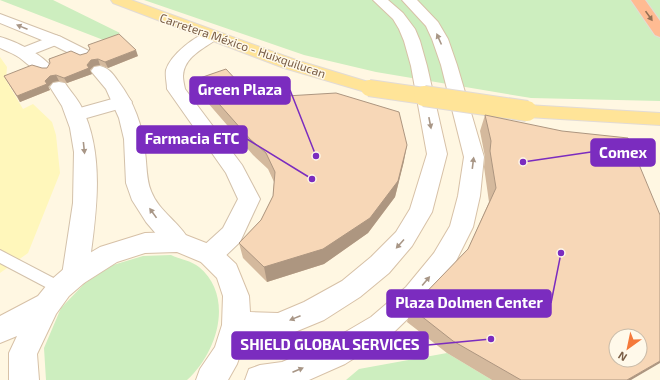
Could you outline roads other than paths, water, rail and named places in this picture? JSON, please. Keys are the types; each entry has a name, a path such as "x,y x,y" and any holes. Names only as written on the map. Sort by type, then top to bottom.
{"highway":[{"path":"638,0 660,32"}],"main road":[{"name":"Carretera México - Huixquilucan","path":"118,0 211,36 290,64 369,88 527,111 660,120"},
{"path":"236,325 278,326 314,311 351,289 380,266 404,239 421,212 437,154 419,66 412,41 407,29 398,16 380,0"},
{"path":"260,380 282,377 335,354 381,326 415,294 443,261 461,227 469,196 474,157 449,65 440,39 426,16 409,0"},
{"path":"0,18 55,40 83,54"},
{"path":"210,255 232,235 248,199 235,170 176,89 174,77 177,64 192,49 211,36"},
{"path":"23,53 55,40"},
{"path":"0,42 23,53 44,68"},
{"path":"100,71 109,79 123,102 131,124 135,147 137,183 142,197 153,215 178,242"},
{"path":"24,380 23,353 61,289 83,216 85,163 83,140 76,115 69,98 59,87"},
{"path":"76,115 123,102"},
{"path":"0,330 61,289 109,254 145,243 178,242 210,255 227,272 236,296 236,325 227,354 211,380"}],"lane":[{"path":"0,256 61,289"}],"place":[{"name":"Green Plaza","path":"316,156"},
{"name":"Comex","path":"523,162"},
{"name":"Farmacia ETC","path":"312,179"},
{"name":"Plaza Dolmen Center","path":"561,253"},
{"name":"SHIELD GLOBAL SERVICES","path":"491,339"}]}
